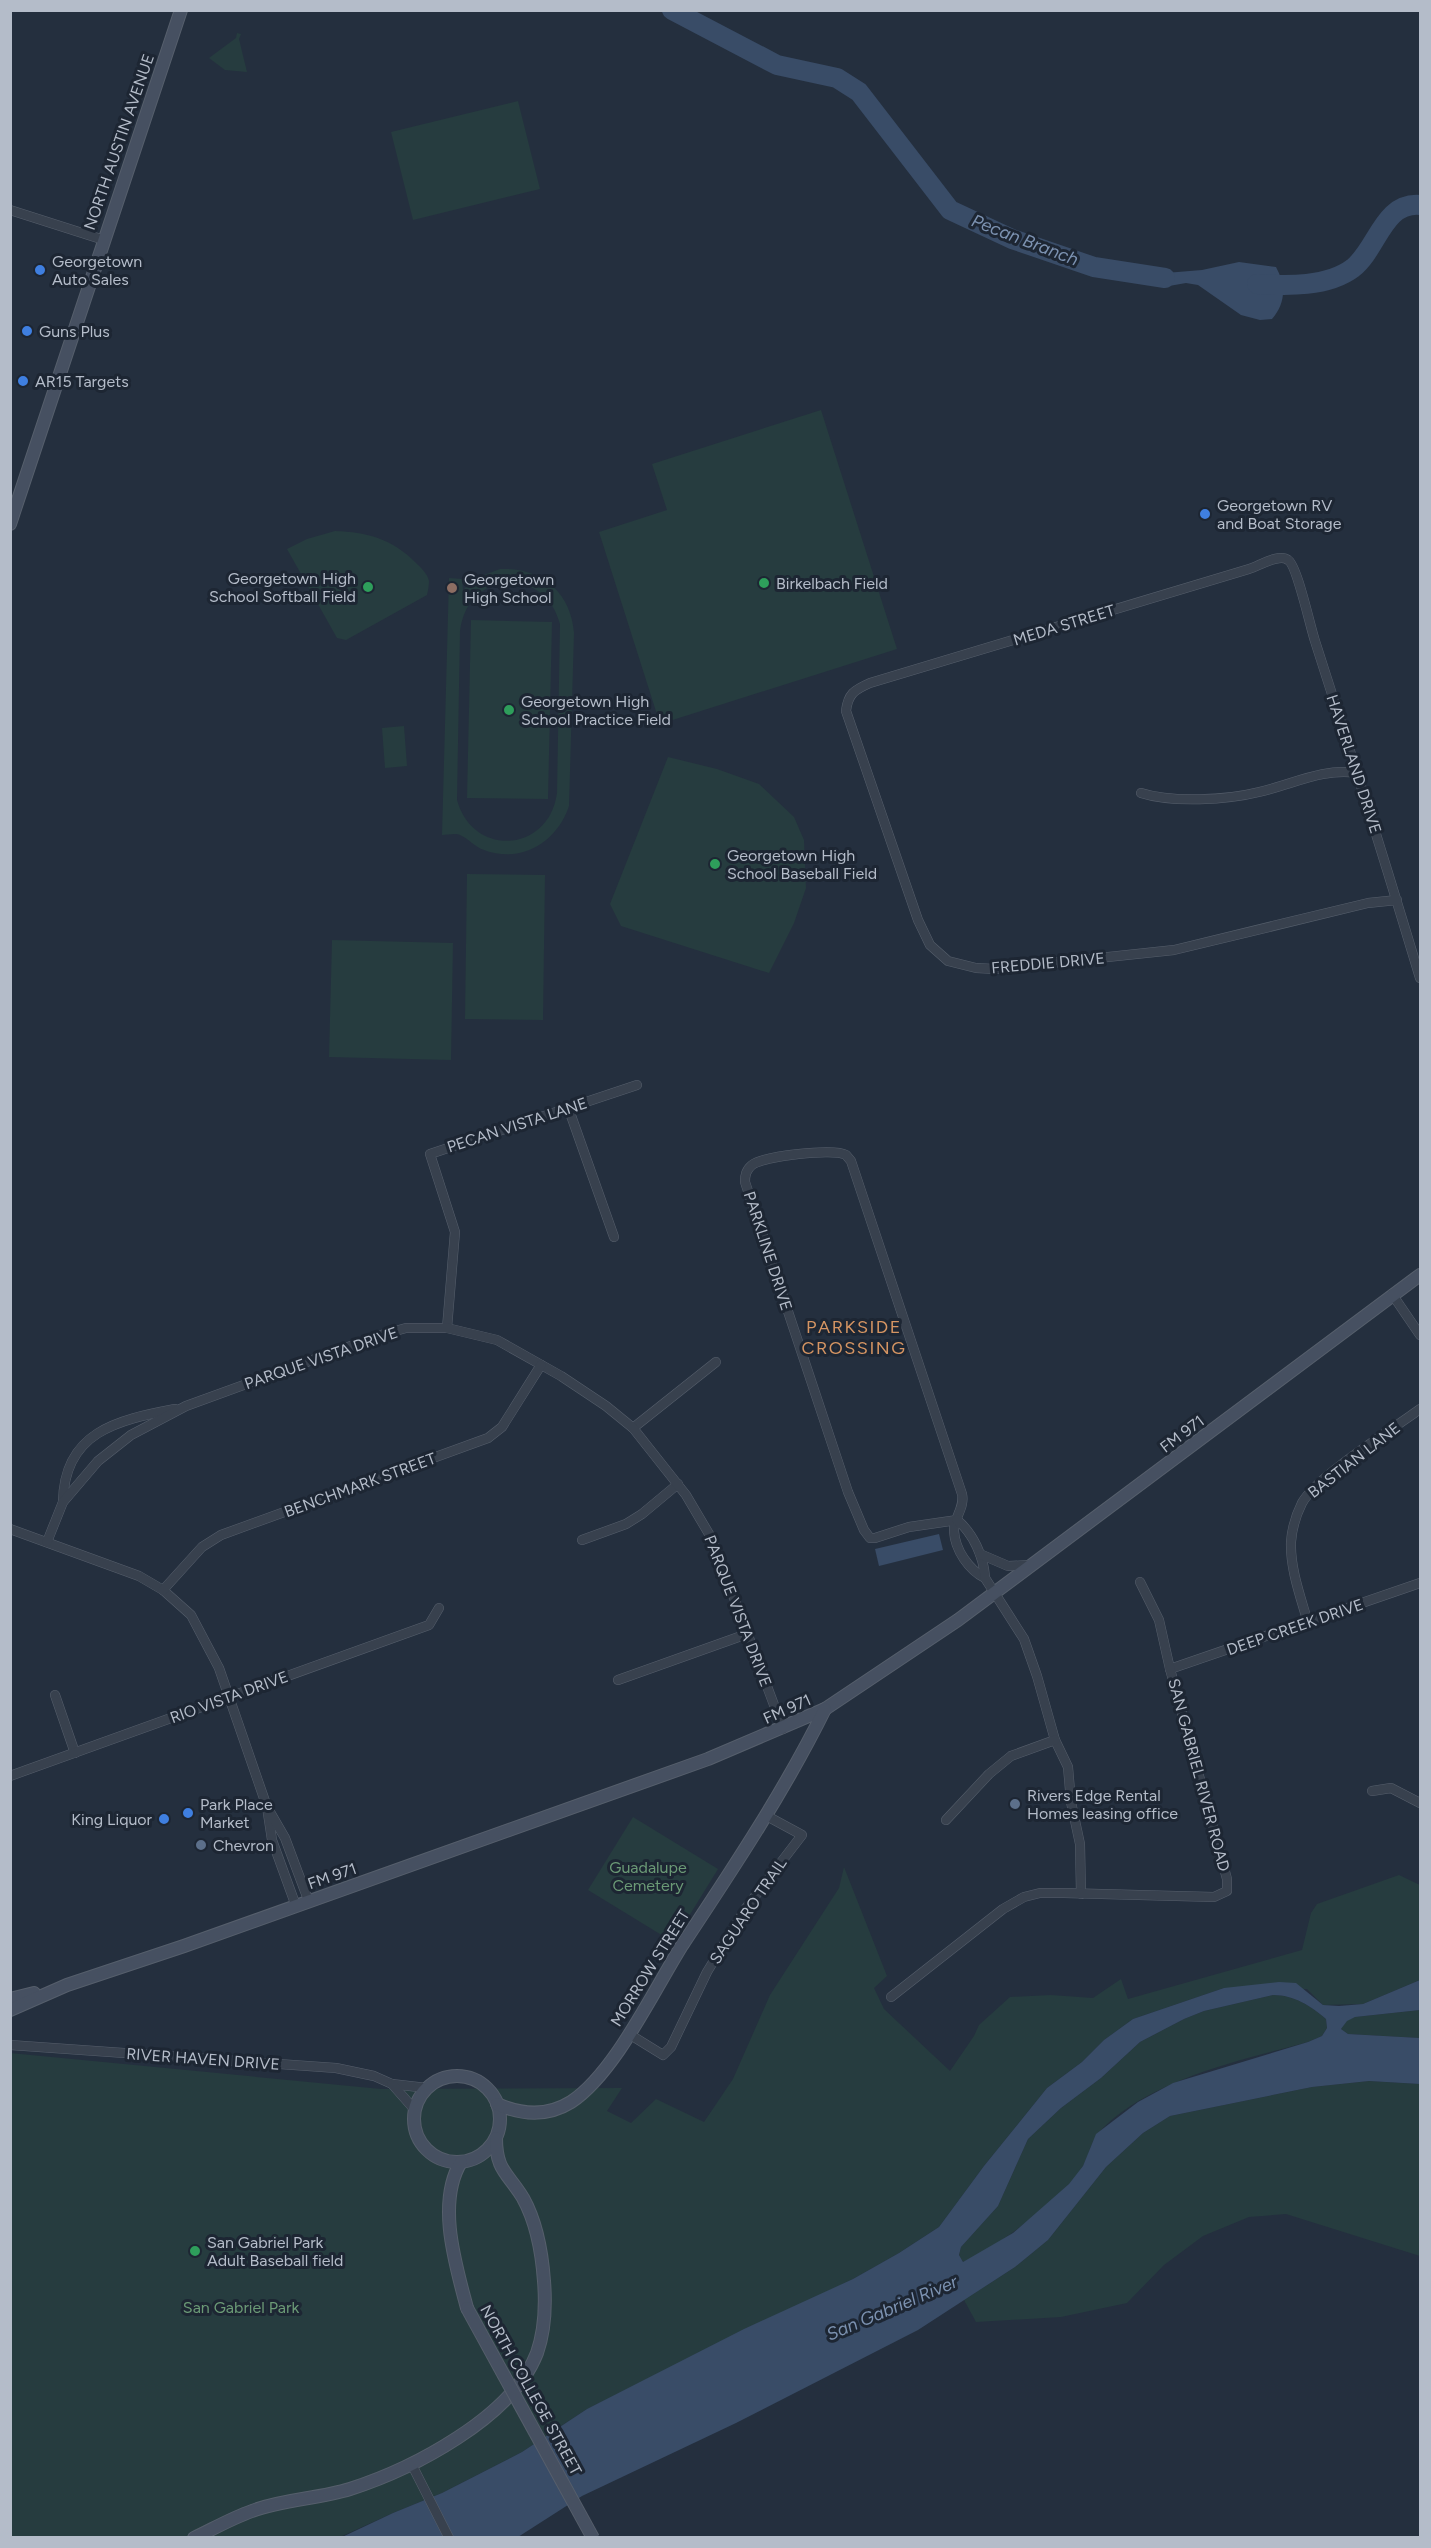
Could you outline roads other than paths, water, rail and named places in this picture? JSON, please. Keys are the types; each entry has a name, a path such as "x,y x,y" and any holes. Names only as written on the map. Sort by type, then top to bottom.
{"main road":[{"name":"NORTH AUSTIN AVENUE","path":"10,524 181,10"},
{"name":"FM 971","path":"10,2010 68,1985 309,1902 708,1759 783,1729 825,1709 931,1640 1420,1275"},
{"name":"MORROW STREET","path":"497,2104 526,2113 541,2114 569,2103 592,2086 629,2034 765,1815 808,1744 825,1709"},
{"name":"FM 971","path":"10,1999 68,1985"},
{"path":"194,2538 253,2510 348,2489 412,2465 464,2432 500,2405 526,2373 536,2355 545,2317 540,2246 523,2198 498,2164 497,2134 500,2117 497,2104 488,2090 475,2080 458,2076 441,2079 427,2088 419,2097 414,2109 413,2124 418,2139 427,2151 440,2159 461,2162 476,2158 488,2150 497,2134"},
{"name":"MORROW STREET","path":"497,2134 526,2113"},
{"path":"476,2158 498,2164"},
{"name":"NORTH COLLEGE STREET","path":"440,2159 451,2182"},
{"name":"NORTH COLLEGE STREET","path":"461,2162 451,2182 450,2222 454,2259 467,2308 593,2538"}],"street":[{"path":"10,210 104,240"},
{"name":"MEDA STREET","path":"849,695 870,683 1249,569 1281,557"},
{"name":"HAVERLAND DRIVE","path":"1281,557 1294,566 1305,611 1358,773 1420,978"},
{"name":"FREDDIE DRIVE","path":"849,695 846,711 918,920 930,945 938,954 958,965 995,969 1174,951 1368,903 1397,900"},
{"path":"1141,793 1161,799 1257,793 1328,772 1358,773"},
{"name":"PECAN VISTA LANE","path":"447,1328 455,1233 430,1154 637,1085"},
{"path":"568,1107 614,1237"},
{"name":"PARKLINE DRIVE","path":"985,1578 980,1554 968,1529 957,1520 909,1527 881,1538 870,1538 864,1530 848,1492 745,1182 745,1176 753,1164 774,1158 834,1152 846,1155 851,1161 962,1494 964,1502 957,1520 954,1530 965,1560 974,1572 985,1578 1024,1639 1055,1740 1065,1758 1070,1777 1071,1802 1081,1858 1081,1894"},
{"path":"1392,1294 1420,1335"},
{"name":"PARQUE VISTA DRIVE","path":"63,1502 63,1483 67,1472 76,1455 98,1431 129,1420 186,1406 406,1328 447,1328 497,1340 606,1406 633,1428 678,1484 712,1539 783,1729"},
{"path":"633,1428 716,1362"},
{"name":"BENCHMARK STREET","path":"163,1590 202,1547 221,1535 488,1438 502,1427 541,1365"},
{"name":"PARQUE VISTA DRIVE","path":"47,1542 63,1502 98,1461 118,1444 186,1406"},
{"name":"BASTIAN LANE","path":"1308,1623 1294,1570 1291,1544 1294,1522 1303,1501 1318,1485 1420,1409"},
{"path":"582,1540 626,1524 642,1514 678,1484"},
{"path":"10,1529 114,1565 163,1590 191,1615 200,1628 219,1668 267,1807 272,1840 296,1906"},
{"path":"980,1554 1008,1566 1033,1565"},
{"name":"SAN GABRIEL RIVER ROAD","path":"891,1997 1003,1909 1024,1897 1040,1893 1214,1897 1227,1891 1227,1879 1170,1669 1159,1620 1140,1582"},
{"name":"DEEP CREEK DRIVE","path":"1170,1669 1420,1583"},
{"name":"RIO VISTA DRIVE","path":"10,1776 429,1625 439,1608"},
{"path":"618,1680 747,1634"},
{"path":"55,1695 75,1753"},
{"path":"946,1820 989,1774 1011,1756 1055,1740"},
{"path":"1372,1791 1391,1788 1420,1803"},
{"path":"267,1807 285,1838 309,1902"},
{"name":"SAGUARO TRAIL","path":"629,2034 663,2055 671,2048 707,1972 746,1908 802,1835 765,1815"},
{"name":"RIVER HAVEN DRIVE","path":"10,2045 336,2068 374,2076 393,2084 427,2088"},
{"path":"393,2084 414,2109"},
{"path":"412,2465 449,2538"}],"water":[{"path":"1239,262 1276,267 1282,280 1283,294 1280,307 1272,319 1260,320 1241,315 1198,285 1186,283 1169,286 1129,276 1202,270"},
{"path":"939,1534 943,1550 879,1566 875,1549"},
{"name":"San Gabriel River","path":"1420,1980 1420,2010 1355,2017 1347,2021 1341,2029 1348,2034 1420,2038 1420,2084 1369,2081 1312,2087 1170,2116 1143,2133 1106,2167 1048,2240 1015,2267 918,2330 736,2423 582,2496 518,2537 340,2538 442,2493 522,2452 587,2409 744,2329 853,2279 939,2227 984,2166 1047,2088 1133,2019 1224,1988 1279,1982 1296,1983 1323,2005 1363,2004","holes":["1281,1995 1302,2002 1326,2019 1327,2028 1322,2036 1173,2083 1138,2102 1096,2134 1083,2166 1069,2184 1013,2233 963,2262 959,2255 961,2247 998,2206 1028,2139 1061,2108 1101,2078 1140,2042 1184,2019 1204,2011"]}],"waterway":[{"name":"Pecan Branch","path":"672,10 777,65 837,78 859,92 950,210 1012,239 1094,267 1165,278"},
{"name":"Pecan Branch","path":"1257,284 1307,284 1332,279 1343,274 1362,259 1389,218 1408,206 1420,205"}],"place":[{"name":"Georgetown Auto Sales","path":"40,270"},
{"name":"Guns Plus","path":"27,331"},
{"name":"AR15 Targets","path":"23,381"},
{"name":"Georgetown RV and Boat Storage","path":"1205,514"},
{"name":"Birkelbach Field","path":"764,583"},
{"name":"Georgetown High School Softball Field","path":"368,587"},
{"name":"Georgetown High School","path":"452,588"},
{"name":"Georgetown High School Practice Field","path":"509,710"},
{"name":"Georgetown High School Baseball Field","path":"715,864"},
{"name":"Rivers Edge Rental Homes leasing office","path":"1015,1804"},
{"name":"Park Place Market","path":"188,1813"},
{"name":"King Liquor","path":"164,1819"},
{"name":"Chevron","path":"201,1845"},
{"name":"San Gabriel Park Adult Baseball field","path":"195,2251"}],"district":[{"name":"PARKSIDE CROSSING","path":"854,1337"}],"park label":[{"name":"Guadalupe Cemetery","path":"648,1876"},
{"name":"San Gabriel Park","path":"241,2307"}]}
